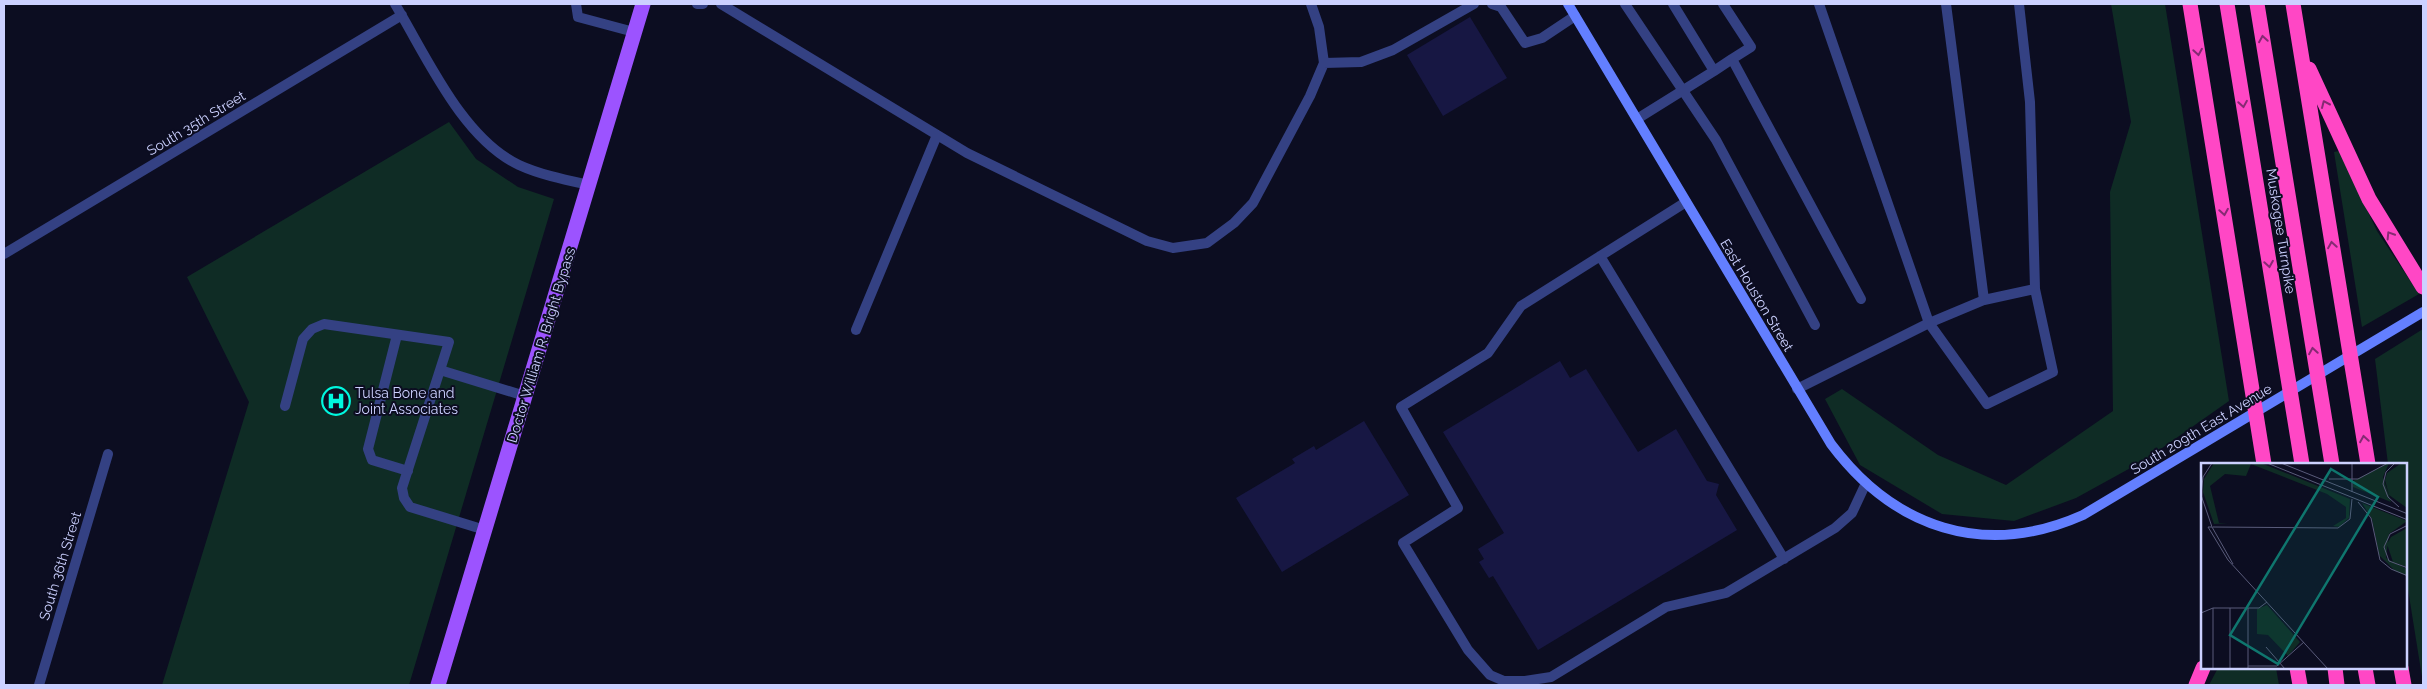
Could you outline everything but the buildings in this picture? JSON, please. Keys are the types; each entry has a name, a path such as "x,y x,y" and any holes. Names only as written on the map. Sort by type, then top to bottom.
{"highway":[{"path":"2190,4 2264,463"},
{"name":"Muskogee Turnpike","path":"2227,4 2302,463"},
{"name":"Muskogee Turnpike","path":"2257,4 2332,463"},
{"path":"2293,4 2368,463"},
{"path":"2300,49 2369,200 2423,287"},
{"path":"2255,463 2259,434"},
{"path":"2196,685 2203,669"},
{"path":"2297,669 2300,685"},
{"path":"2335,669 2337,685"},
{"path":"2365,669 2368,685"},
{"path":"2401,669 2404,685"}],"main road":[{"name":"Doctor William R. Bright Bypass","path":"438,685 643,4"}],"street":[{"path":"395,4 456,106 484,142 519,165 589,186"},
{"path":"576,4 578,17 634,32"},
{"path":"697,4 703,4"},
{"path":"720,4 967,153 1147,241 1173,248 1207,243 1234,223 1253,203 1310,96 1324,63 1319,27 1311,4"},
{"path":"1324,63 1361,62 1393,50 1474,4"},
{"path":"1492,4 1501,7 1525,43 1542,38 1575,16"},
{"name":"East Houston Street","path":"1568,4 1831,444 1846,463 1885,499 1921,520 1951,531 1980,535"},
{"path":"1625,4 1682,92 1716,140 1815,324"},
{"path":"1673,4 1714,71"},
{"path":"1637,120 1751,47 1723,4"},
{"path":"1819,4 1928,323 1987,404 2053,372 2035,289 2030,102 2019,4"},
{"path":"1946,4 1984,300"},
{"name":"South 35th Street","path":"4,254 402,15"},
{"path":"1732,59 1861,299"},
{"path":"856,330 937,135"},
{"path":"1686,202 1522,306 1488,353 1401,407 1458,508 1403,543 1468,650 1490,675 1504,681 1551,678 1666,607 1726,593 1835,528 1852,513 1866,483"},
{"path":"1600,256 1784,559"},
{"path":"1797,389 1928,323 1984,300 2035,289"},
{"name":"South 209th East Avenue","path":"1980,535 2025,532 2062,524 2083,515 2423,312"},
{"path":"285,406 303,339 312,330 324,324 449,342 402,488 404,498 410,507 485,530"},
{"path":"397,335 368,448 372,460 408,471"},
{"path":"440,370 525,396"},
{"name":"South 36th Street","path":"39,685 108,454"}],"green space":[{"path":"2111,4 2165,4 2229,401 2145,460 2076,498 2014,521 1942,514 1860,465 1825,399 1842,389 1938,455 2006,485 2113,411 2110,192 2131,122"},
{"path":"449,122 476,159 518,187 554,199 409,685 162,685 249,402 187,277"},
{"path":"2339,151 2377,231 2419,294 2362,327 2334,152"},
{"path":"2423,329 2423,683 2407,583 2407,463 2388,463 2375,359"},
{"path":"2217,669 2276,669 2279,685 2209,685"}],"place":[{"name":"Tulsa Bone and Joint Associates","path":"336,401"}]}
